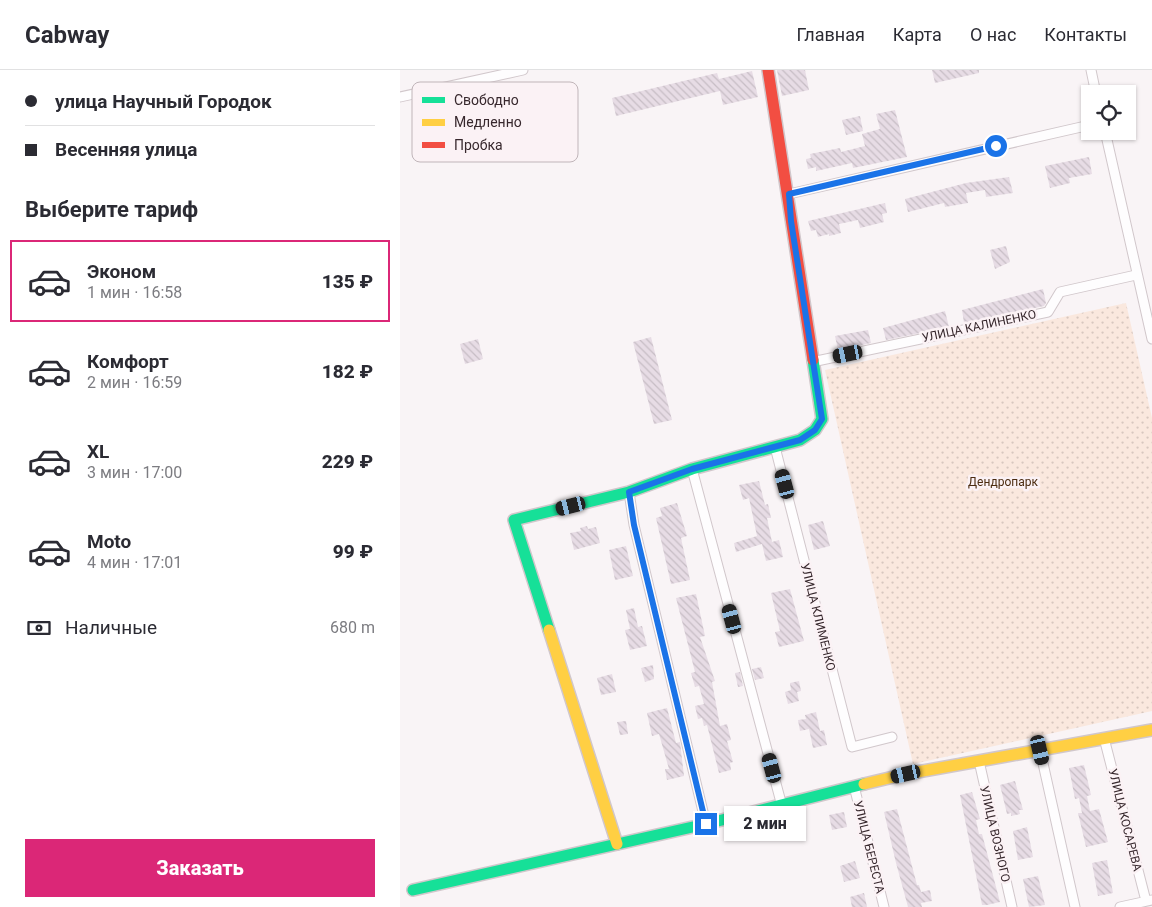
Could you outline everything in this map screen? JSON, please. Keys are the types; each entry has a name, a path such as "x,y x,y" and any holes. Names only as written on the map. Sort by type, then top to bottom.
{"street":[{"path":"466,82 523,70"},
{"path":"617,844 514,520 629,492 692,469 800,440 815,430 822,419 791,221 789,194 768,70"},
{"path":"1091,70 1094,85"},
{"path":"789,194 1081,126"},
{"path":"1106,140 1152,339"},
{"name":"УЛИЦА КАЛИНЕНКО","path":"812,362 1048,312 1060,292 1136,275"},
{"name":"УЛИЦА КЛИМЕНКО","path":"775,447 852,747 892,737"},
{"path":"692,469 782,806"},
{"path":"629,492 634,525 706,824"},
{"path":"413,890 706,824 906,774 1152,730"},
{"name":"УЛИЦА КОСАРЕВА","path":"1104,738 1149,901"},
{"path":"1040,750 1075,907"},
{"name":"УЛИЦА ВОЗНОГО","path":"979,761 1012,907"},
{"name":"УЛИЦА БЕРЕСТА","path":"854,786 884,907"},
{"path":"1120,907 1149,901"}],"green space":[{"name":"Дендропарк","path":"1126,303 1152,418 1152,711 913,764 825,370"}],"building":[{"path":"777,70 805,70 809,90 782,96"},
{"path":"932,70 979,70 979,73 935,83"},
{"path":"752,71 758,97 723,105 720,91 616,116 612,98 717,73 719,79"},
{"path":"895,110 907,157 853,168 852,163 816,171 816,167 808,169 806,159 811,158 810,154 840,148 841,152 865,146 862,134 880,129 876,114"},
{"path":"860,116 863,131 846,135 842,120"},
{"path":"1089,157 1092,174 1069,178 1070,183 1050,188 1045,166"},
{"path":"1009,177 1013,193 986,197 985,190 966,193 968,203 945,207 944,203 908,212 905,199 966,183"},
{"path":"885,203 887,213 882,214 884,222 860,228 858,220 839,224 841,233 829,236 829,234 818,237 816,230 811,231 808,221"},
{"path":"1006,246 1010,262 995,269 990,250"},
{"path":"1043,289 1046,303 1044,306 964,323 962,310"},
{"path":"945,311 949,327 886,340 883,328"},
{"path":"868,330 871,343 838,350 835,336"},
{"path":"651,337 672,420 654,424 633,342"},
{"path":"478,339 483,359 465,364 460,344"},
{"path":"759,481 765,505 768,504 771,518 767,518 772,542 779,540 783,557 766,561 762,544 736,552 734,543 757,536 749,498 743,500 739,485"},
{"path":"677,503 687,536 681,538 690,580 671,584 656,518 662,516 660,508"},
{"path":"823,521 830,546 814,550 808,525"},
{"path":"587,526 588,529 596,527 600,543 574,550 570,533 581,531 580,528"},
{"path":"626,546 633,576 615,580 609,550"},
{"path":"790,589 804,641 779,647 775,632 780,631 771,593"},
{"path":"696,594 705,636 700,637 715,681 712,682 720,726 727,724 731,740 727,741 733,762 730,763 731,770 719,773 707,725 704,726 702,718 698,719 695,706 704,704 699,686 695,687 691,673 695,672 676,598"},
{"path":"634,608 638,627 642,626 647,646 630,650 625,630 630,629 626,610"},
{"path":"653,665 654,679 645,682 641,668"},
{"path":"761,667 764,678 755,680 752,669"},
{"path":"740,672 743,686 738,687 735,673"},
{"path":"612,674 616,692 601,695 597,678"},
{"path":"799,681 801,691 797,692 799,701 788,704 785,692 791,690 790,683"},
{"path":"667,708 676,743 680,742 684,776 667,780 665,769 669,769 659,734 652,736 647,713"},
{"path":"816,712 820,731 824,730 827,745 813,748 809,729 800,731 798,720 806,719 805,715"},
{"path":"626,721 628,734 620,735 617,722"},
{"path":"1084,765 1091,795 1087,796 1090,811 1099,809 1108,842 1086,847 1078,813 1082,813 1079,798 1075,799 1069,768"},
{"path":"1015,781 1023,810 1019,810 1020,814 1011,816 1011,813 1007,814 1000,785"},
{"path":"972,792 980,819 976,820 979,834 982,834 1000,902 987,905 982,905 960,795"},
{"path":"897,809 917,885 919,885 921,892 930,890 932,901 921,903 922,907 908,907 896,863 884,812"},
{"path":"844,812 847,827 832,830 829,815"},
{"path":"1027,827 1033,857 1018,860 1013,831"},
{"path":"1107,860 1113,893 1098,896 1092,863"},
{"path":"855,861 860,878 844,882 840,866"},
{"path":"1038,876 1045,905 1029,907 1023,879"},
{"path":"864,893 867,907 852,907 850,897"}],"traffic: fast":[{"path":"549,630 514,520 629,492 692,469 800,440 815,430 822,419 813,360"},
{"path":"413,890 706,824 864,784"}],"traffic: slow":[{"path":"549,630 617,844"},
{"path":"864,784 906,774 1152,730"}],"traffic: jam":[{"path":"768,70 813,360"}],"route":[{"path":"706,824 634,525 629,492 692,469 800,440 815,430 822,419 822,408 812,362 791,221 789,194 996,146"}]}
